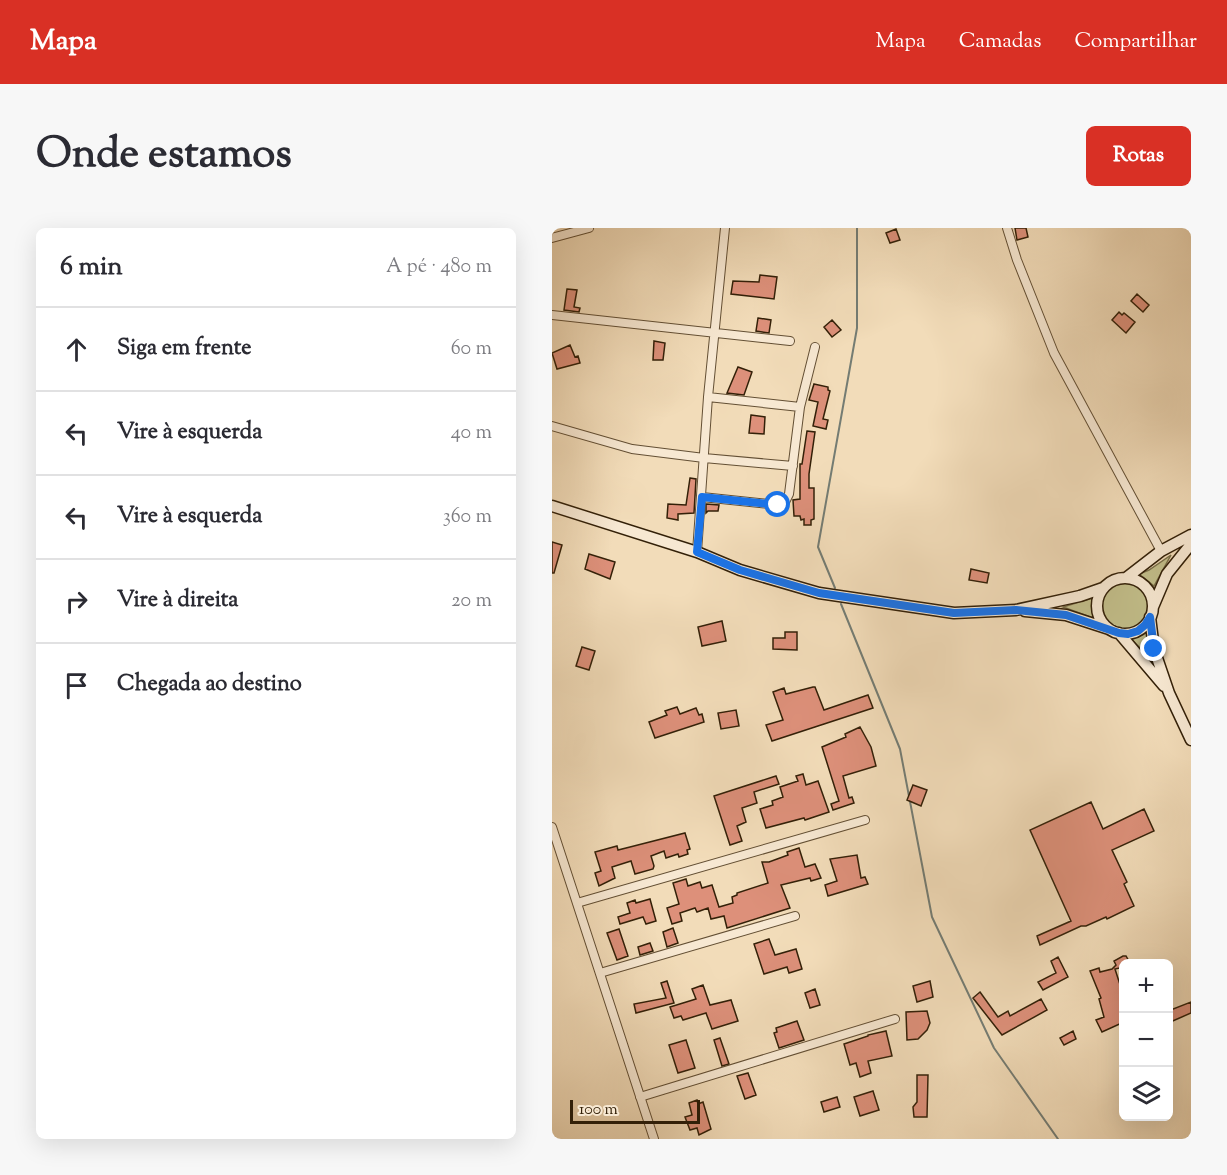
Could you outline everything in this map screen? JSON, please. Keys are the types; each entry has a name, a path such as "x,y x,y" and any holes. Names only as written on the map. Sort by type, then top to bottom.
{"main road":[{"path":"552,506 697,552 740,570 819,593 954,613 1016,610 1066,615 1128,634 1138,631 1145,625 1167,574 1191,544"},
{"path":"1016,610 1080,596 1103,588 1110,582 1126,578 1161,551 1191,535"},
{"path":"1161,551 1172,553 1175,563"},
{"path":"1126,578 1142,584 1148,590 1154,649 1191,740"},
{"path":"1103,588 1097,606 1103,623 1146,663 1170,693"}],"street":[{"path":"552,238 589,228"},
{"path":"697,552 708,396 725,228"},
{"path":"1007,228 1053,353 1161,551"},
{"path":"552,315 789,341"},
{"path":"702,497 778,505 785,502 789,494 800,406 815,348"},
{"path":"708,396 800,406"},
{"path":"552,426 632,449 793,466"},
{"path":"577,903 865,820"},
{"path":"552,827 654,1139"},
{"path":"600,974 795,916"},
{"path":"640,1097 895,1019"}],"shaded area":[{"path":"1171,555 1154,586 1139,574 1149,570"},
{"path":"1125,583 1141,590 1148,606 1141,622 1125,629 1109,622 1102,606 1109,590"},
{"path":"1092,598 1093,618 1063,607"},
{"path":"1147,630 1148,651 1145,653 1131,639"}],"building":[{"path":"1015,228 1026,228 1028,237 1017,240"},
{"path":"896,229 900,240 890,243 886,233"},
{"path":"760,275 777,277 774,299 731,294 733,281 759,282"},
{"path":"567,289 577,290 574,307 580,308 579,312 564,310"},
{"path":"1137,294 1149,305 1143,312 1131,301"},
{"path":"1119,312 1122,315 1124,313 1135,322 1126,333 1112,320"},
{"path":"758,318 771,320 769,333 756,331"},
{"path":"832,320 841,330 832,337 824,327"},
{"path":"654,341 665,343 663,360 653,360"},
{"path":"570,345 580,363 557,369 552,353"},
{"path":"738,367 752,372 744,395 727,393"},
{"path":"814,384 828,387 830,391 823,419 828,420 826,429 813,426 818,402 809,400"},
{"path":"751,415 765,417 764,434 749,433"},
{"path":"807,431 815,432 809,474 809,488 814,488 814,519 811,520 811,525 804,525 804,519 801,520 800,516 794,516 793,500 800,499 800,464 802,464"},
{"path":"690,478 696,479 694,513 678,514 678,520 667,518 668,504 686,505"},
{"path":"706,504 719,505 718,511 706,513"},
{"path":"552,542 562,545 554,573 552,573"},
{"path":"589,554 615,562 610,579 585,569"},
{"path":"971,569 989,573 987,583 969,580"},
{"path":"722,621 726,641 702,646 698,627"},
{"path":"785,632 797,632 797,650 773,649 773,638 785,638"},
{"path":"582,647 595,651 589,670 576,666"},
{"path":"815,687 824,710 868,695 873,708 772,741 766,725 783,720 773,692 784,688 786,694"},
{"path":"677,707 680,714 696,708 699,715 702,714 704,722 655,738 649,722 667,715 665,711"},
{"path":"736,710 739,726 721,729 718,713"},
{"path":"860,727 871,747 876,766 843,776 849,798 852,797 854,803 833,810 831,804 839,801 822,747 846,737 845,734"},
{"path":"803,774 806,785 818,781 829,812 805,820 804,818 766,828 760,809 773,805 772,801 783,797 780,787 798,781 796,776"},
{"path":"776,776 779,784 754,792 757,803 742,808 746,822 737,826 742,841 730,845 714,796"},
{"path":"913,785 927,790 921,806 907,800"},
{"path":"1091,802 1103,829 1144,809 1154,831 1112,850 1127,882 1124,884 1134,906 1107,919 1106,917 1081,926 1040,945 1037,936 1071,921 1030,830"},
{"path":"685,833 690,849 687,850 688,854 666,858 664,851 651,856 653,869 635,874 631,861 612,867 615,878 599,886 595,873 601,871 595,852 617,846 618,850"},
{"path":"799,848 805,867 815,864 821,878 811,881 810,878 781,885 790,908 727,928 724,916 711,919 708,908 697,912 695,908 680,913 682,921 672,924 667,908 679,904 673,883 686,879 688,886 700,882 702,888 712,885 719,907 733,903 732,897 737,893 768,883 762,862 769,862 788,855 787,852"},
{"path":"857,855 861,878 865,877 868,884 828,896 825,885 837,881 830,859"},
{"path":"650,899 656,921 646,924 643,917 620,924 618,917 630,913 627,903"},
{"path":"673,928 678,943 667,947 663,932"},
{"path":"619,929 628,956 617,960 607,933"},
{"path":"769,939 775,955 796,949 802,969 789,973 787,967 764,974 754,944"},
{"path":"650,943 653,951 640,955 638,947"},
{"path":"1123,956 1128,959 1119,959 1119,968 1115,969 1119,981 1119,1024 1102,1032 1096,1020 1104,1017 1099,999 1101,998 1090,971 1099,968 1100,972 1112,969 1116,965 1114,961"},
{"path":"1058,957 1068,977 1043,990 1038,982 1056,973 1051,961"},
{"path":"667,981 674,1003 636,1013 634,1004 666,998 661,983"},
{"path":"930,981 933,997 917,1002 913,986"},
{"path":"703,985 710,1005 731,1000 738,1021 712,1029 706,1013 683,1020 681,1016 674,1018 670,1007 696,999 692,989"},
{"path":"815,989 820,1005 810,1008 805,993"},
{"path":"980,992 998,1017 1008,1011 1010,1016 1041,999 1047,1010 1002,1035 973,998"},
{"path":"1191,1002 1191,1013 1173,1021 1173,1009"},
{"path":"927,1011 930,1023 927,1030 918,1039 907,1040 906,1012"},
{"path":"797,1021 804,1040 779,1048 774,1033 777,1032 776,1028"},
{"path":"886,1031 892,1056 868,1061 871,1073 860,1077 856,1063 850,1065 844,1044"},
{"path":"1073,1031 1076,1039 1064,1045 1060,1038"},
{"path":"720,1038 729,1064 722,1066 714,1040"},
{"path":"686,1040 695,1068 678,1073 669,1045"},
{"path":"748,1073 756,1095 745,1099 737,1076"},
{"path":"917,1075 928,1075 927,1117 914,1117 913,1107 917,1102"},
{"path":"873,1091 879,1110 860,1116 854,1097"},
{"path":"837,1097 840,1107 824,1112 821,1102"},
{"path":"697,1100 698,1104 703,1102 711,1129 699,1135 697,1128 690,1130 685,1117 692,1115 689,1103"}],"waterway":[{"path":"835,588 818,547 857,328 857,228"},
{"path":"841,604 900,749 932,917 994,1048 1058,1139"}],"route":[{"path":"778,505 702,497 697,552 740,570 819,593 954,613 1016,610 1066,615 1114,632 1128,634 1138,631 1150,617 1154,649"}]}
